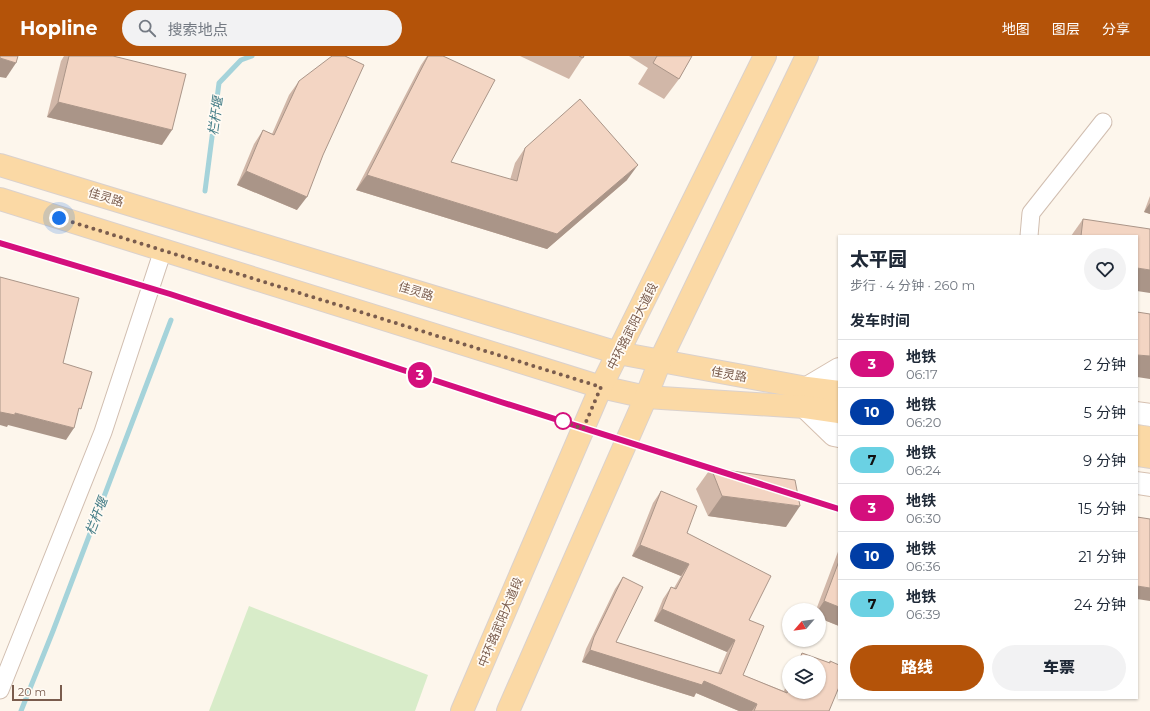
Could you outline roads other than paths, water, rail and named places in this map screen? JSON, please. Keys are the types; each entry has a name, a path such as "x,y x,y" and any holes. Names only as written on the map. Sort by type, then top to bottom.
{"main road":[{"name":"中环路武阳大道段","path":"462,711 601,387 766,56"},
{"path":"508,711 646,397 660,361 807,56"},
{"name":"佳灵路","path":"0,165 618,353 660,361 806,397 838,412"},
{"name":"佳灵路","path":"0,199 601,387 646,397 806,397 838,392"},
{"path":"1138,436 1150,438"},
{"path":"1138,455 1150,457"}],"street":[{"path":"1029,235 1031,214 1103,122"},
{"path":"0,690 104,432 162,250"},
{"path":"838,370 806,397 834,435 838,436"},
{"path":"1138,413 1150,415"},
{"path":"1138,483 1150,485"}],"waterway":[{"name":"栏杆堰","path":"205,191 219,83 241,60 252,56"},
{"name":"栏杆堰","path":"21,711 53,631 171,320"}],"metro line":[{"name":"3","path":"0,243 170,294 501,402 838,509"}]}
